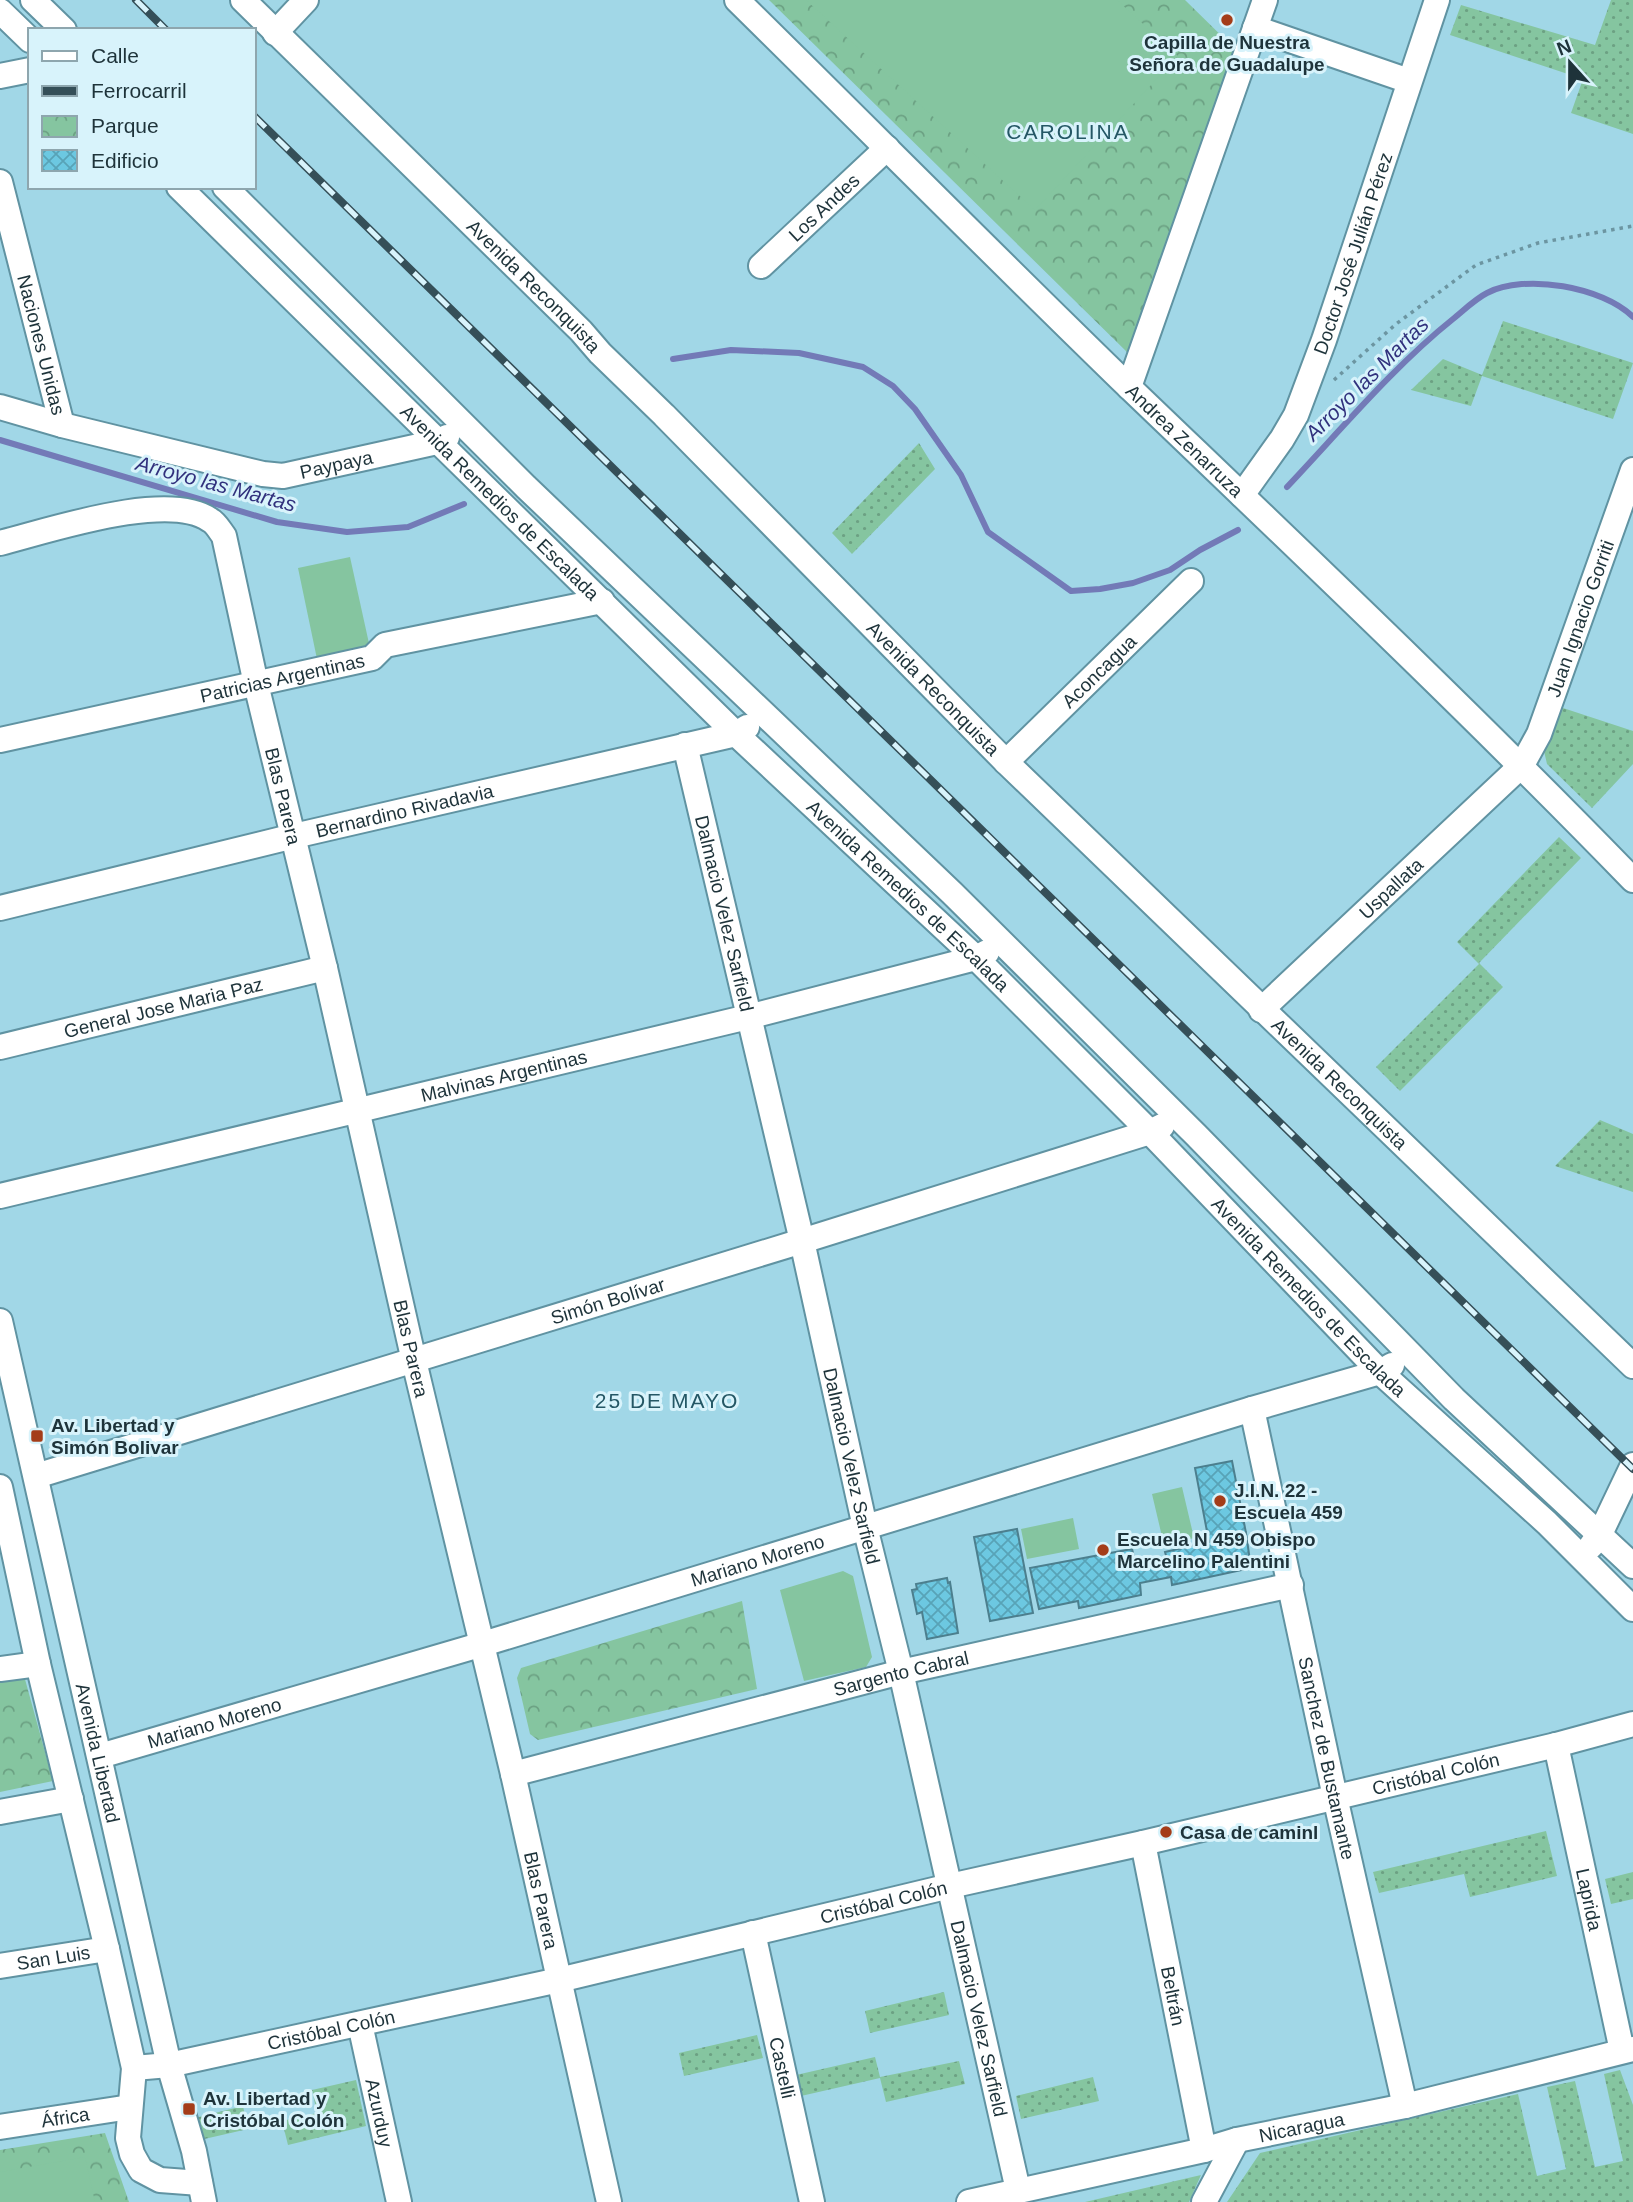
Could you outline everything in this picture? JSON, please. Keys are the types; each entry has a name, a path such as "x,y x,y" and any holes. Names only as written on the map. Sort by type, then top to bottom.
{"street":[{"path":"33,0 62,28"},
{"name":"Avenida Reconquista","path":"243,0 581,331 1006,762 1633,1366"},
{"path":"275,33 306,0"},
{"name":"Andrea Zenarruza","path":"737,0 1129,387 1338,585 1522,765 1633,880"},
{"path":"1129,387 1265,0"},
{"name":"Doctor José Julián Pérez","path":"1242,495 1296,415 1324,340 1437,0"},
{"path":"0,12 28,38"},
{"path":"1255,28 1409,81"},
{"path":"0,76 28,70"},
{"name":"Los Andes","path":"761,266 887,148"},
{"name":"Naciones Unidas","path":"0,182 62,425"},
{"name":"Avenida Remedios de Escalada","path":"181,189 445,449 508,507 736,734 976,958 1150,1132 1380,1372 1547,1523 1633,1609"},
{"name":"Avenida Remedios de Escalada","path":"227,189 526,487 1003,944 1454,1399 1633,1566"},
{"name":"Paypaya","path":"0,407 62,425 264,474 283,476 445,449 469,430"},
{"name":"Juan Ignacio Gorriti","path":"1522,765 1539,734 1633,470"},
{"name":"Blas Parera","path":"0,543 137,509 161,508 191,511 211,520 224,536 256,684 326,968 414,1361 483,1644 609,2202"},
{"name":"Aconcagua","path":"1006,762 1191,581"},
{"name":"Patricias Argentinas","path":"0,740 372,657 386,645 601,601"},
{"name":"Bernardino Rivadavia","path":"0,908 294,836 736,734 765,715"},
{"name":"Dalmacio Velez Sarfield","path":"685,745 802,1241 1018,2190"},
{"name":"Uspallata","path":"1261,1010 1522,765"},
{"name":"Malvinas Argentinas","path":"0,1196 748,1017 976,958 1003,944"},
{"name":"General Jose Maria Paz","path":"0,1047 326,968"},
{"name":"Simón Bolívar","path":"36,1476 1150,1132 1178,1118"},
{"name":"Avenida Libertad","path":"0,1321 169,2065 194,2151 202,2193 160,2180 141,2170 132,2154 128,2138 134,2068 37,1664 10,1580 0,1487"},
{"name":"Mariano Moreno","path":"100,1756 483,1644 1380,1372 1411,1355"},
{"name":"Sanchez de Bustamante","path":"1252,1409 1335,1797 1405,2106"},
{"path":"1582,1558 1601,1534 1633,1465"},
{"name":"Sargento Cabral","path":"513,1774 901,1672 1291,1585"},
{"path":"0,1670 37,1664"},
{"name":"Cristóbal Colón","path":"134,2068 169,2065 559,1980 1556,1745 1633,1724"},
{"name":"Laprida","path":"1556,1745 1628,2050"},
{"path":"0,1812 71,1799"},
{"name":"Beltrán","path":"1143,1843 1204,2150"},
{"name":"Castelli","path":"753,1933 812,2202"},
{"name":"San Luis","path":"0,1966 107,1948"},
{"name":"Azurduy","path":"360,2024 399,2202"},
{"name":"Nicaragua","path":"969,2202 1204,2150 1237,2140 1405,2106 1628,2050"},
{"name":"África","path":"0,2127 130,2107"},
{"path":"1204,2202 1237,2140"}],"path":[{"path":"1326,387 1396,324 1476,265 1538,243 1633,226"}],"green space":[{"path":"769,0 1185,0 1237,51 1130,355"},
{"path":"806,0 1117,0 1178,56 1035,210"},
{"path":"1611,0 1633,0 1633,134 1571,113 1583,79 1450,35 1461,5 1595,45"},
{"path":"1503,321 1633,363 1613,419 1482,376 1471,406 1411,390 1443,359 1482,375"},
{"path":"919,443 935,469 852,554 832,533"},
{"path":"350,557 370,648 317,659 298,568"},
{"path":"1560,707 1633,731 1633,764 1592,808 1547,764 1544,751"},
{"path":"1559,837 1581,858 1479,963 1503,987 1400,1091 1376,1067 1479,964 1457,942"},
{"path":"1600,1120 1633,1134 1633,1192 1555,1166"},
{"path":"1182,1487 1194,1538 1164,1545 1152,1494"},
{"path":"1073,1518 1079,1549 1027,1559 1021,1529"},
{"path":"843,1571 853,1576 872,1657 866,1667 804,1681 780,1590"},
{"path":"742,1601 757,1689 538,1740 530,1734 517,1678 521,1668"},
{"path":"23,1672 53,1781 0,1792 0,1675"},
{"path":"1546,1831 1557,1876 1470,1897 1464,1874 1379,1893 1373,1872"},
{"path":"1633,1872 1633,1899 1611,1904 1605,1879"},
{"path":"944,1992 949,2015 870,2033 865,2011"},
{"path":"757,2035 763,2058 684,2076 679,2053"},
{"path":"875,2057 880,2077 959,2061 965,2084 886,2102 880,2078 801,2096 796,2075"},
{"path":"1620,2070 1633,2105 1633,2202 1227,2202 1260,2153 1518,2094 1537,2176 1566,2169 1547,2087 1575,2081 1595,2167 1623,2161 1604,2074"},
{"path":"1093,2077 1099,2101 1021,2119 1016,2096"},
{"path":"356,2080 366,2126 288,2145 282,2121 317,2113 312,2090"},
{"path":"243,2106 248,2129 200,2140 195,2118"},
{"path":"105,2133 129,2202 0,2202 0,2150"},
{"path":"85,2157 95,2202 0,2202 0,2172"},
{"path":"1201,2175 1189,2202 1085,2202"}],"building":[{"name":"J.I.N. 22 - Escuela 459","path":"1232,1461 1246,1533 1209,1542 1195,1468"},
{"path":"1017,1529 1033,1613 990,1621 974,1537"},
{"path":"1246,1533 1251,1568 1172,1585 1171,1577 1140,1583 1141,1595 1079,1608 1078,1601 1039,1609 1030,1568 1132,1549 1136,1565 1167,1559 1165,1552"},
{"path":"947,1578 948,1583 950,1582 958,1633 927,1639 922,1612 917,1614 912,1590 917,1589 916,1584"}],"waterway":[{"name":"Arroyo las Martas","path":"1287,487 1409,357 1469,305 1487,293 1522,284 1563,286 1603,298 1633,317"},
{"name":"Arroyo las Martas","path":"673,359 731,350 799,353 863,367 893,386 915,409 961,475 988,532 1071,591 1133,583 1170,570 1238,530"},
{"name":"Arroyo las Martas","path":"0,440 277,522 347,532 408,527 464,504"}],"railway":[{"path":"136,0 164,28"},
{"path":"256,118 1633,1469"}],"place":[{"name":"Capilla de Nuestra Señora de Guadalupe","path":"1227,20"},
{"name":"Av. Libertad y Simón Bolivar","path":"37,1436"},
{"name":"J.I.N. 22 - Escuela 459","path":"1220,1501"},
{"name":"Escuela N 459 Obispo Marcelino Palentini","path":"1103,1550"},
{"name":"Casa de caminl","path":"1166,1832"},
{"name":"Av. Libertad y Cristóbal Colón","path":"189,2109"}],"district":[{"name":"CAROLINA","path":"1068,132"},
{"name":"25 DE MAYO","path":"667,1401"}]}
